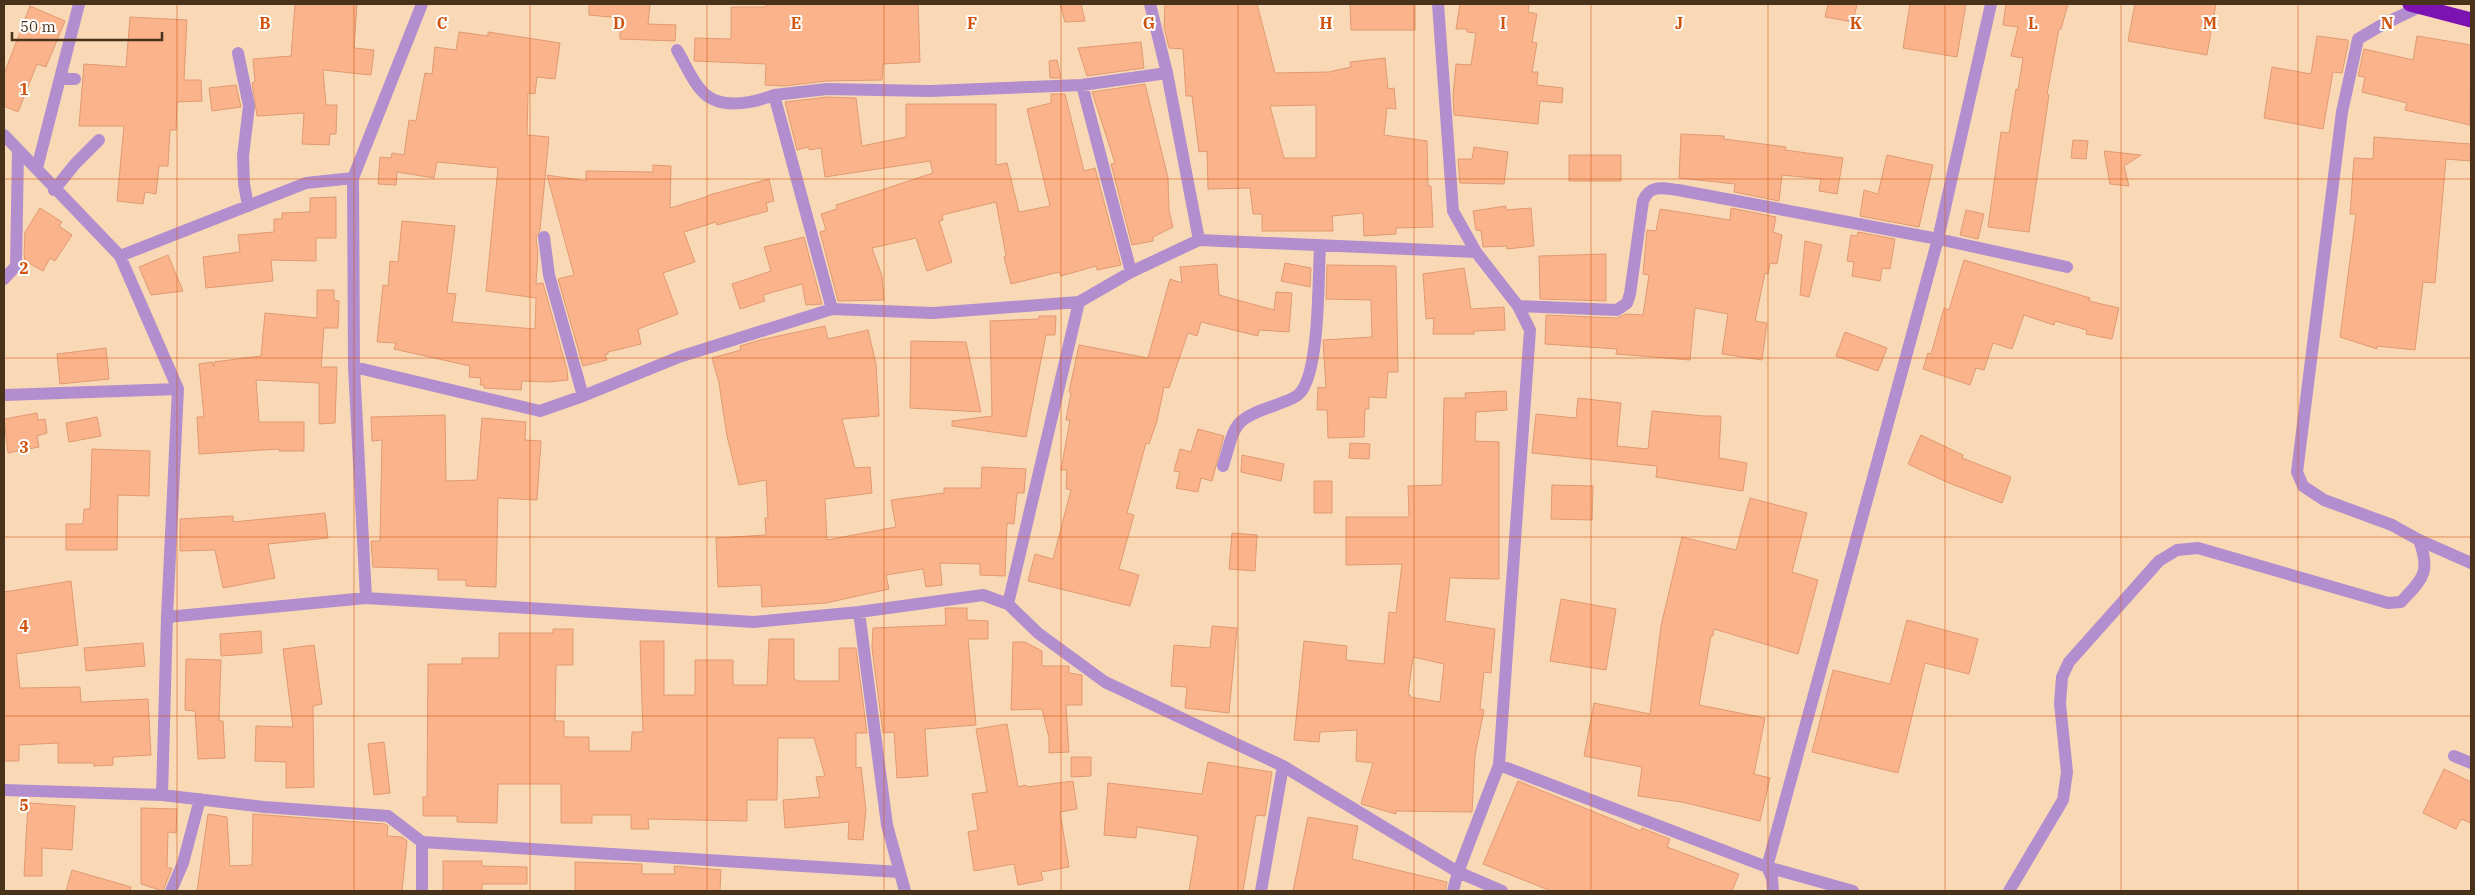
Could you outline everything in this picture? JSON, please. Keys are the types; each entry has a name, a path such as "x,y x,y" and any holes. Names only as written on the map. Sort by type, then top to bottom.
{"highway":[{"path":"2415,5 2471,20"}],"street":[{"path":"37,168 79,4"},
{"path":"366,598 354,367 353,178 422,4"},
{"path":"1150,4 1168,73 1199,240"},
{"path":"1438,4 1453,210 1476,252 1518,306 1530,330 1499,765 1458,872 1453,891"},
{"path":"1774,891 1772,878 1767,867 1938,239 1991,4"},
{"path":"2415,5 2358,40 2342,112 2298,472 2302,486 2324,500 2392,525 2419,540 2471,563"},
{"path":"677,50 702,91 714,100 731,103 755,102 774,94 827,89 930,91 1082,85 1168,73"},
{"path":"238,53 249,106 243,156 244,184 248,206"},
{"path":"60,79 76,79"},
{"path":"1082,85 1131,272"},
{"path":"774,94 832,308"},
{"path":"4,135 18,152 37,168 54,190 120,256 178,389 167,617 162,795"},
{"path":"54,190 75,164 99,140"},
{"path":"4,279 16,266 18,152"},
{"path":"120,256 306,183 353,178"},
{"path":"1518,306 1617,310 1624,306 1630,294 1643,201 1647,192 1654,188 1678,190 1938,239 2067,267"},
{"path":"544,237 549,275 583,396"},
{"path":"354,367 540,411 583,396 679,357 832,308 933,313 1079,302 1131,272 1199,240 1476,252"},
{"path":"1224,466 1234,429 1243,418 1299,394 1307,381 1313,354 1320,246"},
{"path":"1008,604 1079,302"},
{"path":"4,395 178,389"},
{"path":"2008,891 2063,800 2068,772 2060,704 2062,677 2069,662 2159,560 2177,550 2198,548 2388,603 2401,602 2422,578 2426,559 2419,540"},
{"path":"167,617 366,598 754,622 859,612 983,595 1008,604 1038,633 1105,682 1283,766 1458,872 1502,891"},
{"path":"859,612 887,825 905,891"},
{"path":"2454,756 2471,762"},
{"path":"1499,765 1767,867 1853,891"},
{"path":"1262,891 1283,766"},
{"path":"4,790 162,795 264,807 388,816 422,842 899,872"},
{"path":"171,891 183,863 200,798"},
{"path":"422,842 422,891"}],"building":[{"path":"295,4 357,4 354,48 374,50 371,75 323,70 326,105 337,105 336,134 330,134 329,145 302,144 304,113 257,116 252,83 255,82 253,59 291,56"},
{"path":"589,4 650,4 648,24 676,25 675,41 620,39 620,18 589,15"},
{"path":"766,4 918,4 920,62 883,64 882,80 826,81 785,86 765,85 766,64 694,61 695,38 731,39 731,7 766,7"},
{"path":"1060,4 1081,4 1085,21 1065,22"},
{"path":"1165,4 1257,4 1275,73 1329,72 1351,67 1350,62 1385,58 1388,89 1394,88 1396,109 1387,108 1384,135 1427,141 1428,186 1431,186 1433,227 1396,228 1396,234 1364,236 1363,213 1332,216 1333,231 1262,231 1262,214 1253,214 1250,188 1208,189 1207,151 1199,152 1192,96 1186,96 1183,49 1169,48 1164,27","holes":["1316,105 1316,158 1284,158 1270,106"]},
{"path":"1350,4 1415,4 1415,30 1351,30"},
{"path":"1460,4 1529,4 1528,12 1537,14 1532,42 1537,43 1532,72 1538,72 1537,85 1563,88 1562,103 1540,101 1538,124 1454,115 1453,96 1456,64 1471,65 1476,33 1467,32 1467,29 1456,29"},
{"path":"1828,4 1857,4 1853,22 1825,17"},
{"path":"1910,4 1966,4 1957,57 1903,48"},
{"path":"2006,4 2068,4 2061,29 2059,29 2047,94 2049,95 2029,232 1988,227 2001,132 2009,133 2023,58 2011,56 2018,27 2003,25"},
{"path":"2135,4 2216,4 2207,55 2128,41"},
{"path":"30,6 65,21 46,67 37,64 18,112 4,106 4,74"},
{"path":"130,17 187,20 184,80 201,80 202,101 177,102 176,130 170,130 168,166 159,166 156,194 145,192 143,204 117,201 124,126 79,126 84,64 126,67"},
{"path":"459,32 488,36 488,32 560,43 555,79 537,77 535,94 528,93 527,135 549,137 540,230 536,238 538,252 536,284 543,283 567,370 568,380 549,382 522,381 521,390 484,388 484,385 480,385 481,378 469,377 470,366 394,349 396,343 377,342 383,285 388,286 390,261 398,262 402,221 455,226 447,293 456,294 452,322 535,329 536,298 486,291 498,168 437,162 434,178 397,172 396,185 378,184 380,157 391,158 392,153 404,155 409,120 416,121 425,73 432,74 435,47 456,50"},
{"path":"2317,36 2348,40 2342,73 2333,72 2323,129 2264,118 2272,67 2311,74"},
{"path":"2417,36 2471,45 2470,125 2405,110 2407,103 2362,92 2365,77 2358,76 2364,49 2413,60"},
{"path":"1141,42 1144,68 1087,76 1078,48"},
{"path":"1057,60 1061,78 1050,78 1049,61"},
{"path":"1145,84 1168,178 1169,211 1173,227 1153,237 1153,241 1132,245 1111,164 1115,163 1092,92"},
{"path":"236,85 241,107 212,111 209,88"},
{"path":"1051,94 1065,94 1084,171 1095,168 1121,265 1097,270 1096,266 1061,276 1059,272 1011,284 1004,257 1006,256 996,202 942,215 943,220 939,221 952,262 927,271 916,238 872,248 882,276 884,300 838,301 820,232 826,230 821,214 837,209 836,205 933,173 930,161 825,177 821,148 809,150 809,147 797,150 785,102 827,97 856,98 862,146 906,137 906,104 996,104 996,165 1007,163 1019,212 1050,206 1027,109 1051,103"},
{"path":"1681,134 1724,136 1724,139 1786,147 1785,150 1843,158 1837,194 1819,191 1821,179 1782,175 1779,201 1734,192 1735,184 1679,178"},
{"path":"2374,137 2471,144 2470,161 2446,159 2435,283 2423,282 2415,350 2377,346 2377,349 2340,337 2356,214 2350,214 2354,158 2373,159"},
{"path":"2073,140 2088,141 2086,159 2071,158"},
{"path":"1474,147 1508,152 1504,184 1460,183 1458,159 1472,159"},
{"path":"2104,151 2141,155 2124,166 2129,186 2110,184"},
{"path":"1569,155 1621,155 1621,181 1569,181"},
{"path":"1887,155 1933,165 1919,227 1860,216 1864,190 1878,194"},
{"path":"653,165 671,166 670,208 709,195 769,179 774,201 766,203 768,211 717,225 716,222 684,232 695,262 663,273 678,314 638,329 641,344 608,352 605,355 607,360 583,366 558,279 574,275 547,175 586,181 586,171 653,172"},
{"path":"336,197 336,238 316,238 316,261 271,260 273,281 206,288 203,257 240,252 238,235 274,232 274,219 282,219 282,213 310,212 310,198"},
{"path":"1506,206 1506,210 1531,208 1534,246 1507,249 1507,246 1483,247 1481,231 1476,230 1473,211"},
{"path":"40,208 62,222 59,226 72,235 55,261 50,258 43,271 25,261 24,254 25,232"},
{"path":"1731,208 1776,217 1773,232 1782,235 1777,264 1770,263 1768,274 1765,273 1755,321 1767,323 1762,360 1722,354 1728,314 1695,308 1690,360 1616,354 1617,349 1545,344 1546,315 1617,318 1626,314 1643,315 1649,275 1643,274 1647,230 1656,231 1660,209 1730,220"},
{"path":"1966,210 1984,214 1978,239 1960,235"},
{"path":"1858,232 1895,239 1890,269 1882,268 1880,281 1852,276 1854,262 1847,261 1851,235 1857,236"},
{"path":"804,237 822,304 806,305 802,284 763,295 765,301 740,309 732,284 771,271 764,247"},
{"path":"1805,241 1822,245 1809,297 1800,295"},
{"path":"1606,254 1606,301 1540,299 1539,256"},
{"path":"168,255 183,291 151,295 139,267"},
{"path":"1964,260 2090,298 2089,301 2119,308 2112,339 2086,334 2087,330 2055,321 2054,325 2024,315 2012,349 1993,343 1984,370 1976,368 1970,385 1923,369 1928,353 1931,354 1944,308 1949,310"},
{"path":"1285,263 1311,268 1310,287 1281,281"},
{"path":"1217,264 1219,295 1274,310 1276,292 1292,293 1289,332 1259,330 1258,336 1201,322 1197,336 1188,333 1169,388 1164,387 1157,421 1149,444 1146,443 1127,513 1134,515 1119,569 1139,575 1130,606 1028,581 1035,554 1053,559 1071,490 1066,489 1067,470 1061,470 1070,420 1066,420 1071,393 1069,392 1079,345 1148,358 1170,279 1182,283 1180,267"},
{"path":"1327,265 1396,266 1398,372 1388,372 1386,398 1369,397 1369,409 1365,409 1364,437 1328,438 1327,410 1317,410 1318,387 1326,388 1323,340 1372,337 1371,300 1326,299"},
{"path":"1464,268 1471,309 1504,307 1505,330 1474,331 1474,334 1433,334 1434,318 1426,319 1423,274"},
{"path":"317,290 334,290 334,300 339,301 338,328 324,328 321,367 337,367 335,423 319,424 319,383 256,380 259,422 304,422 304,451 279,451 279,449 199,454 197,417 204,417 199,364 212,362 214,367 214,362 261,356 265,313 317,318"},
{"path":"1039,316 1056,316 1055,335 1046,335 1026,437 952,426 952,421 992,416 990,321 1039,319"},
{"path":"825,326 828,339 868,330 876,364 879,416 842,419 855,468 870,467 872,493 825,499 827,540 896,527 891,500 944,493 944,488 981,488 982,467 1026,469 1024,493 1017,493 1014,524 1007,523 1005,576 980,575 980,564 940,563 942,585 926,587 923,569 886,575 889,589 826,603 762,607 761,585 718,587 716,538 766,535 765,518 768,518 766,480 739,485 727,436 719,383 712,358 741,350 740,346 760,340"},
{"path":"1845,332 1887,348 1878,371 1836,356"},
{"path":"911,341 966,342 981,412 910,408"},
{"path":"106,348 109,379 60,384 57,354"},
{"path":"1506,391 1507,410 1476,412 1475,441 1499,442 1499,579 1450,578 1445,621 1495,629 1491,673 1484,672 1480,709 1484,710 1475,755 1472,812 1396,811 1396,814 1361,804 1373,763 1356,761 1357,730 1320,732 1319,742 1294,740 1304,641 1347,646 1346,660 1384,664 1389,612 1396,613 1402,564 1346,565 1346,517 1409,517 1408,486 1442,485 1444,398 1466,398 1465,393","holes":["1413,657 1444,664 1440,702 1410,697 1408,695"]},
{"path":"1578,398 1621,403 1617,446 1648,449 1652,411 1721,416 1719,458 1747,463 1743,491 1656,477 1657,466 1532,453 1536,414 1576,418"},
{"path":"37,413 38,420 45,419 47,433 37,436 39,447 8,453 4,419"},
{"path":"445,415 446,481 477,480 482,418 526,422 525,440 541,441 537,500 498,498 496,587 466,586 466,580 438,580 438,569 373,567 371,541 380,541 382,440 372,441 371,417"},
{"path":"97,417 101,436 69,442 66,423"},
{"path":"1198,429 1224,436 1212,481 1201,478 1198,492 1176,488 1180,472 1174,471 1180,449 1191,452"},
{"path":"1921,435 1963,455 1962,458 2011,477 2002,503 1949,483 1908,464"},
{"path":"1350,443 1370,444 1369,459 1349,458"},
{"path":"92,449 150,451 149,496 118,495 117,550 66,550 66,524 83,524 84,509 90,509"},
{"path":"1242,455 1284,464 1281,481 1241,472"},
{"path":"1314,481 1332,481 1332,513 1314,513"},
{"path":"1552,485 1593,486 1592,520 1551,519"},
{"path":"1750,498 1807,513 1792,572 1818,580 1798,654 1714,629 1713,636 1711,636 1699,705 1765,718 1754,774 1770,778 1760,821 1682,802 1638,796 1642,767 1584,756 1594,703 1650,714 1661,626 1682,537 1736,550"},
{"path":"325,513 328,538 268,544 275,578 223,588 215,550 180,551 180,519 233,516 233,522"},
{"path":"1232,533 1257,535 1255,571 1229,569"},
{"path":"71,581 78,645 16,654 20,688 80,687 81,702 148,699 151,755 113,757 113,765 94,766 94,763 58,763 58,743 19,745 19,761 4,761 4,592"},
{"path":"1561,599 1616,609 1606,670 1550,661"},
{"path":"945,608 967,608 967,620 988,621 988,639 968,639 976,725 925,729 928,776 897,778 894,732 883,733 872,648 873,628 946,625"},
{"path":"1907,620 1978,639 1969,674 1925,663 1898,773 1812,752 1833,670 1890,684"},
{"path":"1212,626 1237,628 1229,713 1185,708 1187,687 1171,686 1174,645 1210,648"},
{"path":"553,629 573,629 573,665 556,665 555,721 564,721 564,737 589,737 589,751 631,751 632,732 643,732 640,641 664,641 664,695 695,695 695,660 733,660 733,685 767,685 769,639 794,639 794,679 798,681 839,681 839,648 856,648 867,733 856,733 856,768 861,767 866,810 863,840 848,839 849,822 785,828 783,800 820,797 816,777 825,776 814,738 778,738 777,800 747,800 747,821 648,819 649,829 631,829 631,815 592,815 592,823 561,823 561,784 498,784 497,823 457,822 457,816 423,816 423,797 427,797 428,664 462,664 462,658 499,658 499,633 553,633"},
{"path":"261,631 262,653 221,656 220,634"},
{"path":"1013,642 1025,642 1042,651 1042,666 1069,666 1069,673 1082,675 1082,705 1066,705 1069,752 1049,753 1049,738 1042,709 1011,710"},
{"path":"143,643 145,666 86,671 84,648"},
{"path":"314,645 322,704 313,706 314,787 286,788 286,762 255,761 256,726 293,727 283,649"},
{"path":"186,659 221,660 219,721 223,721 225,758 198,759 195,711 185,710"},
{"path":"1007,724 1018,787 1073,781 1077,809 1060,812 1069,867 1041,872 1043,880 1018,885 1014,864 974,871 968,832 978,830 972,794 987,792 976,729"},
{"path":"384,742 390,793 374,795 368,744"},
{"path":"1071,757 1091,757 1091,776 1071,777"},
{"path":"1208,762 1272,772 1265,816 1256,815 1243,891 1189,891 1198,836 1137,827 1136,838 1104,835 1108,783 1202,794"},
{"path":"2444,769 2471,782 2471,823 2461,819 2456,829 2423,813"},
{"path":"1518,781 1641,831 1642,828 1670,839 1667,847 1739,874 1732,891 1551,891 1483,864"},
{"path":"28,803 75,806 72,850 42,848 42,876 24,876"},
{"path":"141,808 177,809 176,833 168,832 167,868 172,868 163,891 141,884"},
{"path":"208,814 227,817 230,866 252,865 253,814 385,824 388,826 387,836 402,837 407,841 402,891 197,891"},
{"path":"1308,817 1358,826 1352,859 1447,882 1445,891 1293,891"},
{"path":"443,861 482,861 482,866 527,867 527,884 482,884 482,891 443,891"},
{"path":"575,862 642,864 642,874 675,874 674,866 721,870 720,891 575,891"},
{"path":"72,870 131,887 130,891 66,891"}]}
